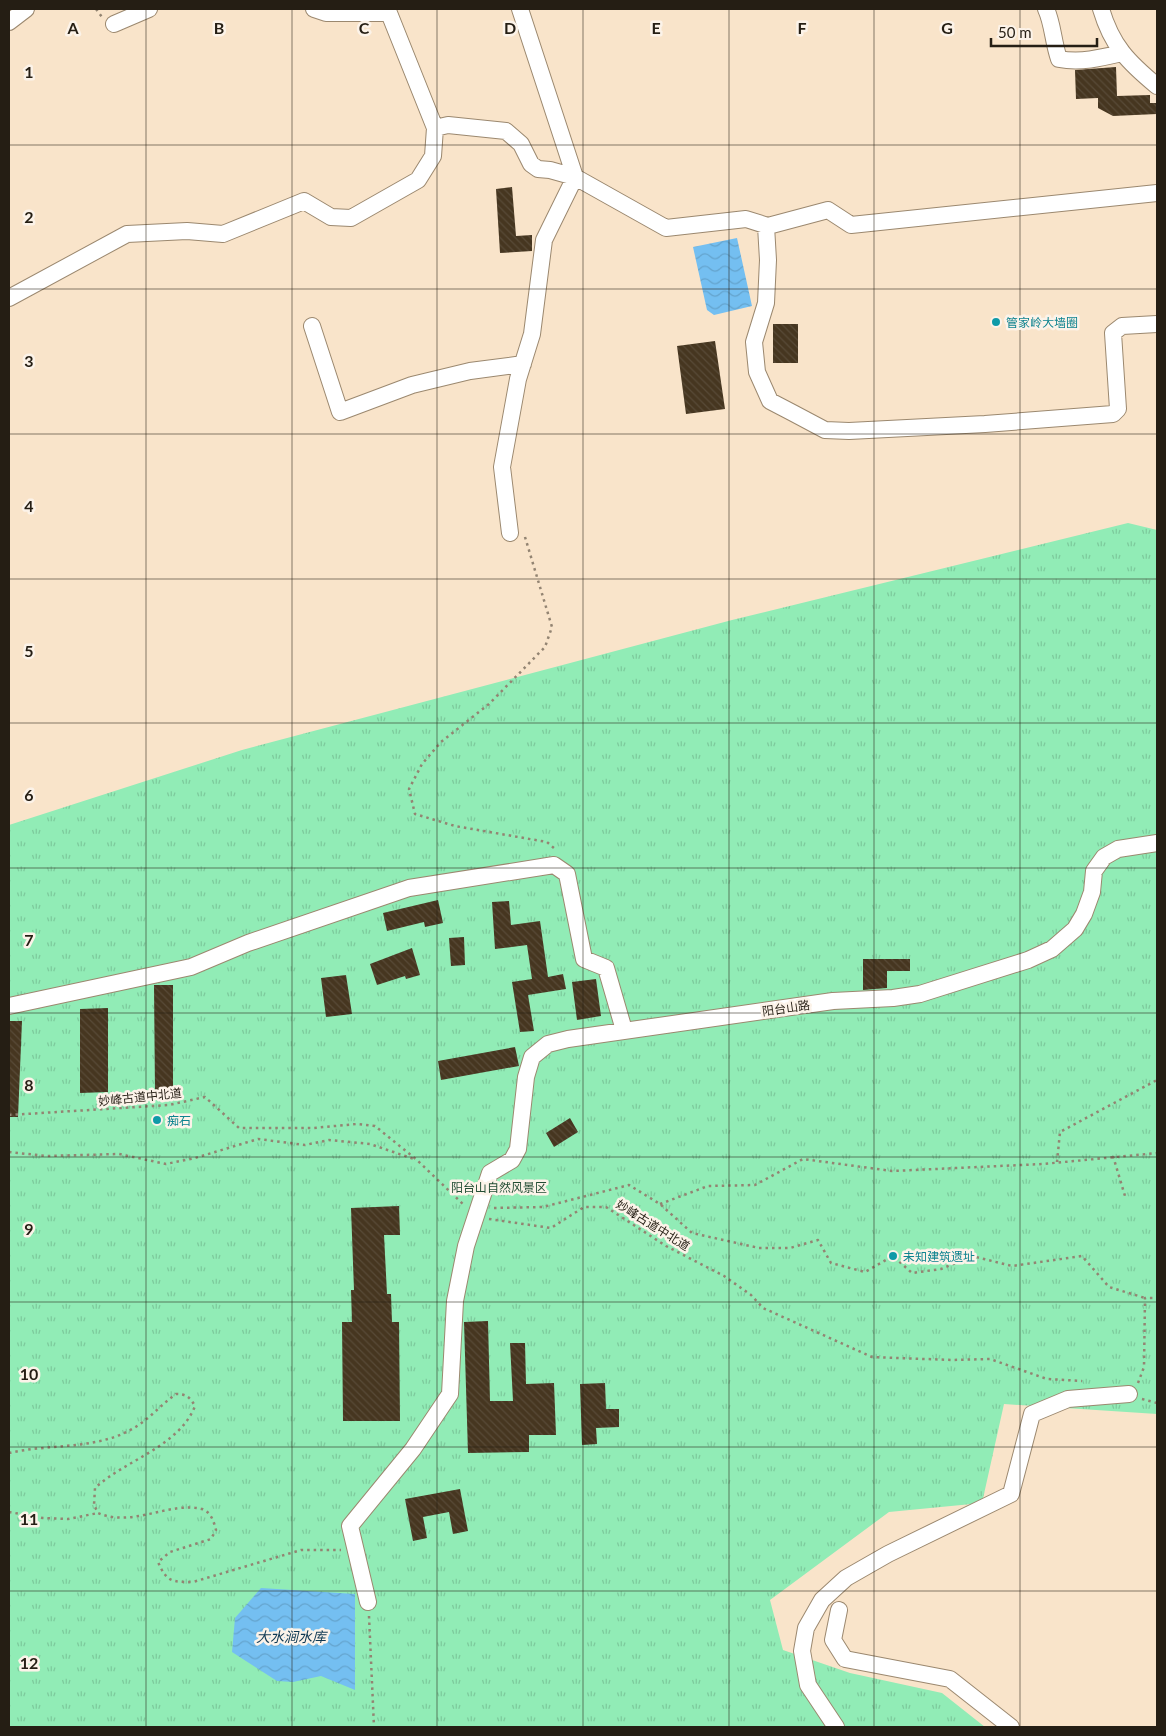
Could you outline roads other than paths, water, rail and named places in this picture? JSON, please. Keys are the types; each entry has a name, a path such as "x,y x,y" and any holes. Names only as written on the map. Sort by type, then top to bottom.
{"street":[{"path":"9,22 26,9"},
{"path":"114,24 150,9"},
{"path":"9,298 127,234 187,231 223,234 304,202 331,217 351,218 418,180 433,156 436,128 389,13 326,13 314,9"},
{"path":"517,534 502,467 518,379 532,334 544,240 574,177 520,9"},
{"path":"1046,9 1051,19 1053,41 1059,59 1070,61 1092,60 1122,53"},
{"path":"1101,9 1108,31 1122,53 1132,66 1157,86"},
{"path":"436,128 448,125 506,131 521,144 531,164 538,170 550,170 574,177 666,228 746,218 766,226 828,210 851,225 1157,193"},
{"path":"766,226 768,260 766,303 754,342 757,372 770,400 825,430 887,430 1113,414 1118,408 1113,332 1122,326 1157,324"},
{"path":"312,326 340,412 412,385 470,371 523,364"},
{"name":"阳台山路","path":"368,1602 350,1526 413,1449 450,1394 455,1301 466,1246 490,1173 512,1160 518,1150 526,1077 532,1057 548,1044 624,1030 833,1001 893,998 920,994 1028,960 1052,949 1075,929 1084,914 1092,892 1094,871 1104,857 1118,849 1157,843"},
{"path":"9,1006 191,967 248,943 409,888 554,865 567,874 584,959 606,968 624,1030"},
{"path":"836,1727 808,1685 802,1651 806,1628 822,1600 846,1578 888,1554 1010,1494 1032,1414 1068,1399 1128,1394"},
{"path":"839,1610 832,1640 845,1659 950,1679 1012,1727"}],"water":[{"path":"737,238 752,306 714,315 707,310 693,247"},
{"name":"大水涧水库","path":"261,1588 355,1594 355,1690 321,1676 293,1682 277,1681 232,1652 235,1618"}],"place":[{"name":"管家岭大墙圈","path":"996,322"},
{"name":"痴石","path":"157,1120"},
{"name":"未知建筑遗址","path":"893,1256"}],"park label":[{"name":"阳台山自然风景区","path":"499,1187"}]}
